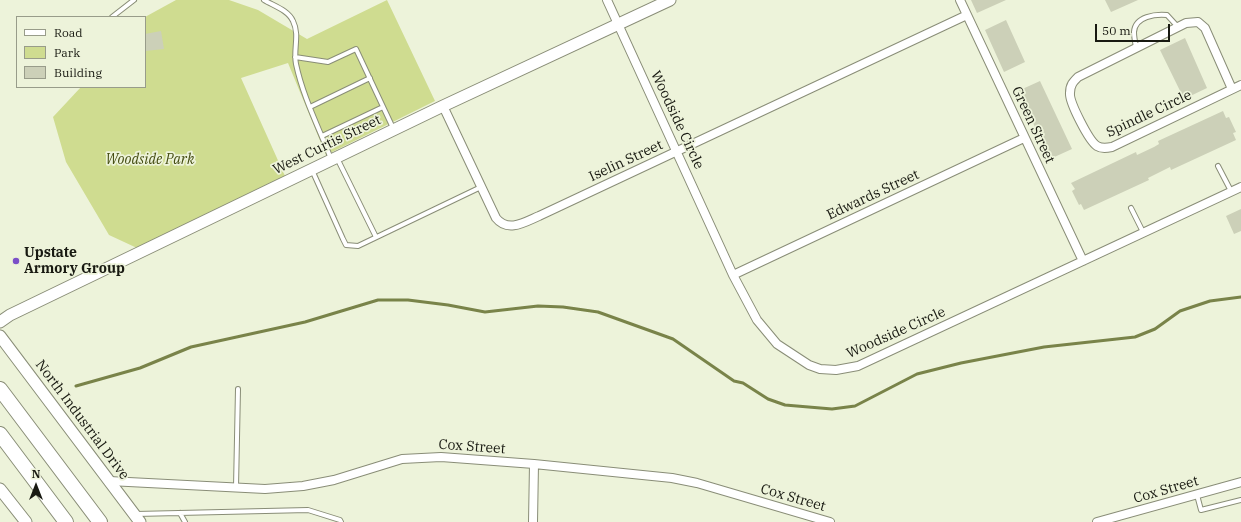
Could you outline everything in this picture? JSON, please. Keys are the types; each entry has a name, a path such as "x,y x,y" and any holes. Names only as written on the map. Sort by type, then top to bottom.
{"highway":[{"path":"0,389 100,522"},
{"path":"0,434 66,522"}],"street":[{"name":"Woodside Circle","path":"607,0 677,151 732,275 757,320 777,344 809,366 820,369 836,370 858,366 1241,187"},
{"name":"West Curtis Street","path":"0,322 10,315 334,158 670,0"},
{"name":"Green Street","path":"960,0 1082,261"},
{"name":"Iselin Street","path":"443,106 496,218 503,224 512,227 539,216 967,15"},
{"name":"Spindle Circle","path":"1232,89 1205,28 1198,22 1186,23 1078,77 1071,84 1069,95 1087,135 1096,145 1104,148 1112,147 1241,85"},
{"name":"Edwards Street","path":"732,275 1024,138"},
{"name":"North Industrial Drive","path":"0,336 136,518"},
{"name":"Cox Street","path":"109,481 265,489 303,486 334,480 388,462 418,457 534,464 672,478 697,483 830,522"},
{"path":"533,522 534,464"},
{"name":"Cox Street","path":"1097,522 1241,482"},
{"path":"0,489 26,522"}],"lane":[{"path":"113,16 134,0"},
{"path":"264,0 284,11 293,20 296,31 295,57 300,80 310,107 322,136 376,237"},
{"path":"1136,47 1134,30 1140,21 1153,14 1167,15 1178,27"},
{"path":"295,57 328,62 356,49 394,130"},
{"path":"310,107 370,78"},
{"path":"322,136 383,107"},
{"path":"1218,166 1231,191"},
{"path":"312,169 346,245 358,246 481,186"},
{"path":"1131,208 1143,232"},
{"path":"236,488 238,389"},
{"path":"1197,495 1202,510 1241,500"},
{"path":"136,518 197,511 308,510 340,520 341,522"},
{"path":"180,513 185,522"}],"green space":[{"name":"Woodside Park","path":"176,0 229,0 258,10 307,39 387,0 435,101 326,155 288,63 241,78 285,176 137,248 109,235 66,162 53,117 80,88 146,88 146,16"}],"building":[{"path":"971,0 1006,0 977,13"},
{"path":"1105,0 1138,0 1111,12"},
{"path":"1006,20 1025,62 1004,72 985,30"},
{"path":"161,31 164,49 146,51 146,34"},
{"path":"1185,38 1207,88 1184,99 1160,50"},
{"path":"1040,81 1072,149 1050,159 1018,91"},
{"path":"1223,111 1226,118 1229,117 1236,132 1233,133 1236,140 1171,170 1170,167 1148,178 1149,180 1084,210 1081,204 1079,205 1072,191 1075,189 1071,183 1136,152 1137,155 1154,147 1159,144 1158,141"},
{"path":"1241,209 1241,231 1234,234 1226,216"}],"waterway":[{"path":"76,386 140,368 191,347 305,322 378,300 408,300 448,305 485,312 538,306 563,307 598,312 673,339 734,381 743,383 768,399 785,405 832,409 855,406 917,374 961,363 1044,347 1135,337 1155,329 1180,311 1210,301 1241,297"}],"place":[{"name":"Upstate Armory Group","path":"16,261"}]}
